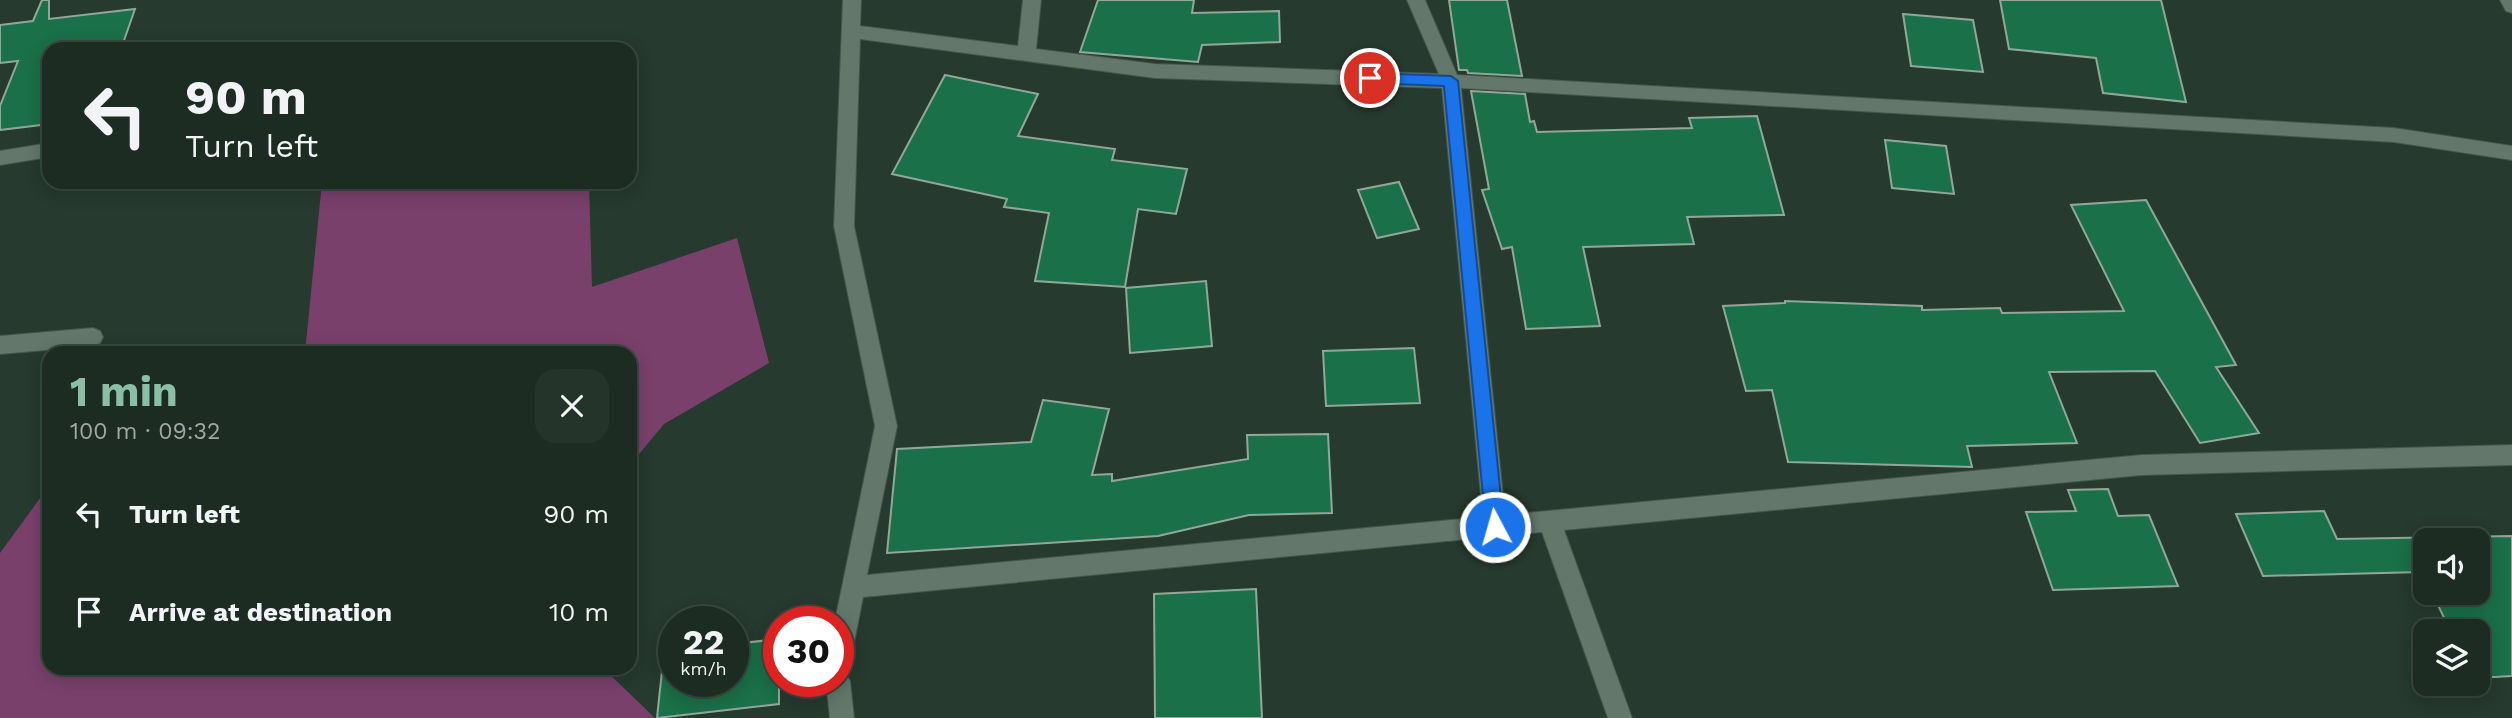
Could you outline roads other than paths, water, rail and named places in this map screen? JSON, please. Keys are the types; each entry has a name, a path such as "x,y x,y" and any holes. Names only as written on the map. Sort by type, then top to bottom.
{"street":[{"path":"850,606 886,426 844,226 852,0"},
{"path":"1026,54 1032,0"},
{"path":"1416,0 1451,81 1495,527"},
{"path":"2509,0 2512,7"},
{"path":"849,31 1155,71 1451,81 2394,135 2512,153"},
{"path":"0,158 42,151"},
{"path":"0,345 93,337"},
{"path":"854,587 2143,465 2512,456"},
{"path":"1550,522 1620,718"},
{"path":"840,697 842,718"}]}
